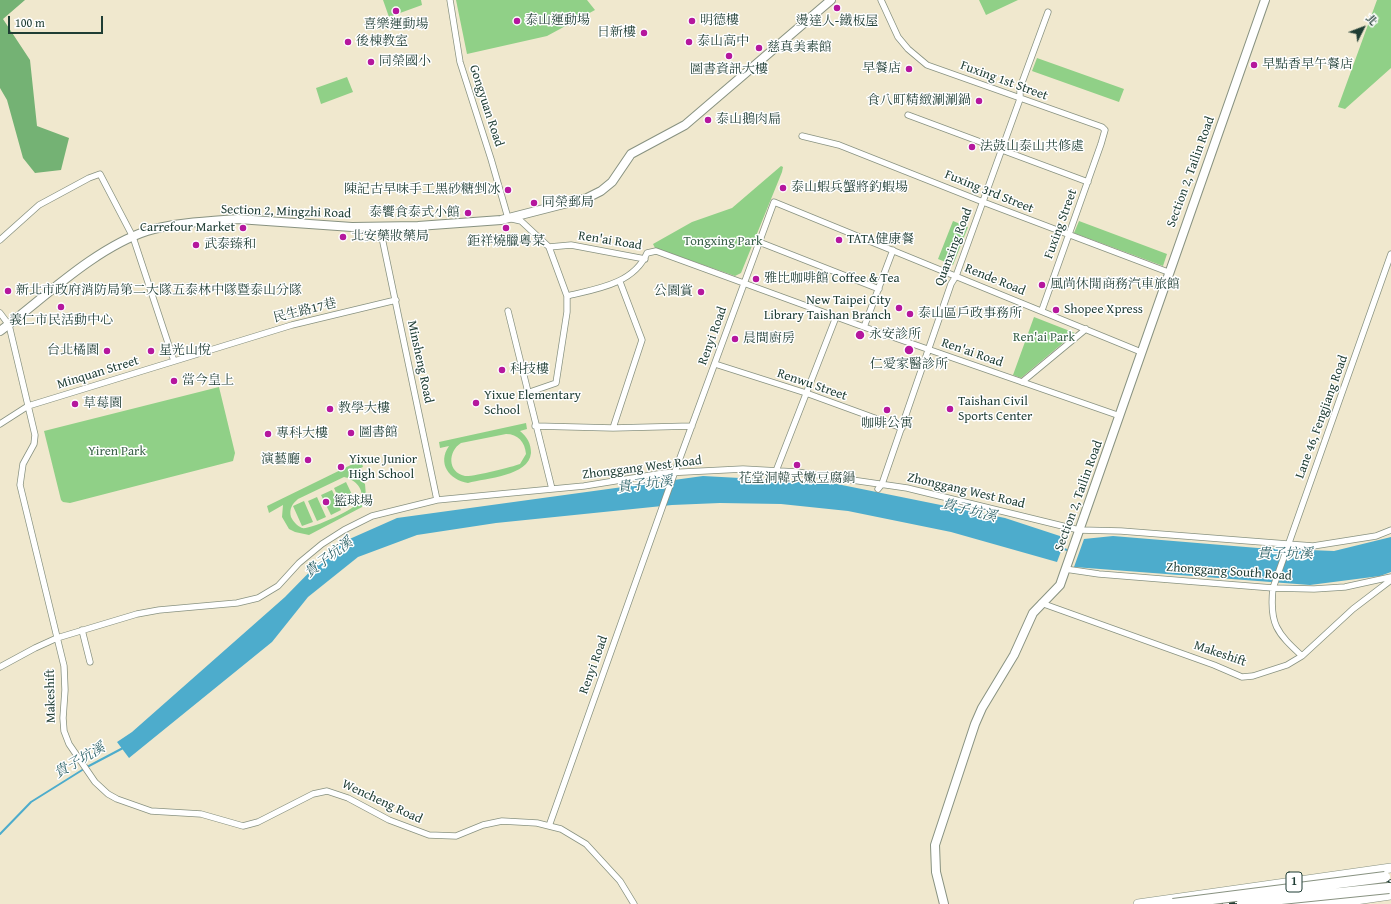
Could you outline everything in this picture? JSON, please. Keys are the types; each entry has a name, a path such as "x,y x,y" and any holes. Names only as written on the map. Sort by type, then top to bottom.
{"highway":[{"path":"1237,904 1390,882"},
{"name":"1","path":"1173,904 1390,882"},
{"name":"1","path":"1296,904 1390,882"}],"main road":[{"name":"Section 2, Mingzhi Road","path":"0,332 91,262 133,236 163,228 238,219 380,228 467,223 508,218 581,200 601,191 617,176 631,154 685,126 831,0"},
{"name":"Section 2, Tailin Road","path":"1041,603 1060,585 1120,416 1168,272 1265,0"},
{"path":"944,904 936,872 934,856 940,828 982,708 1014,654 1027,623 1041,603"},
{"path":"1328,904 1390,882"},
{"name":"1","path":"1138,904 1200,900 1390,882"}],"street":[{"name":"Gongyuan Road","path":"450,0 460,62 508,218"},
{"name":"Fuxing 1st Street","path":"881,0 895,30 908,49 927,65 1102,127 1105,133 1102,144"},
{"name":"Quanxing Road","path":"880,487 902,428 951,284 956,276 1020,99 1020,88 1048,12"},
{"path":"908,115 1088,182"},
{"name":"Fuxing 3rd Street","path":"802,136 839,145 983,202 1168,272"},
{"name":"Fuxing Street","path":"1042,310 1102,144"},
{"path":"0,240 39,204 88,178 100,174 133,236 174,361"},
{"name":"Rende Road","path":"774,202 1042,310 1141,352"},
{"name":"Renyi Road","path":"549,826 673,475 774,202"},
{"path":"508,218 521,221 549,248 567,296 567,312 556,383 527,393"},
{"name":"Minsheng Road","path":"380,228 437,500"},
{"path":"759,242 879,288"},
{"name":"Ren'ai Road","path":"549,248 571,245 645,259 647,253 656,251 836,318 1120,416"},
{"path":"864,327 893,250"},
{"name":"Lane 46, Fengjiang Road","path":"1302,656 1286,640 1275,625 1270,607 1274,586 1391,254"},
{"path":"567,296 620,282 645,259"},
{"path":"613,428 642,340 620,282"},
{"name":"民生路17巷","path":"220,347 292,325 396,300"},
{"path":"508,311 535,426 552,489"},
{"path":"0,313 9,325 28,406"},
{"path":"776,471 836,318"},
{"path":"1022,382 1086,329"},
{"name":"Minquan Street","path":"0,424 28,406 220,347"},
{"name":"Renwu Street","path":"715,364 806,393 902,428"},
{"name":"Makeshift","path":"28,406 35,435 34,444 23,464 20,485 57,638 65,679 63,718 64,731 69,744 95,782 108,794 117,799 151,811 201,814 236,825 250,825 280,811"},
{"path":"535,426 613,428 692,426"},
{"name":"Zhonggang West Road","path":"0,667 57,638 137,614 159,610 231,604 258,598 278,586 299,563 322,544 344,530 372,516 437,500 673,475 742,469 776,471 880,487 907,488 972,503 1078,533 1122,531 1288,546 1313,546 1376,536 1391,530"},
{"name":"Zhonggang South Road","path":"1066,567 1099,574 1314,589 1344,587 1391,579"},
{"name":"Makeshift","path":"1041,603 1242,677 1272,671 1287,665 1302,656 1353,609 1391,579"},
{"path":"82,630 90,662"},
{"name":"Wencheng Road","path":"280,811 313,794 327,791 348,798 389,820 429,835 456,836 483,825 502,820 561,829 586,844 620,881 634,904"}],"green space":[{"path":"0,0 25,0 3,19 30,60 37,126 69,138 61,170 35,173 23,158 7,100 0,88"},
{"name":"喜樂運動場","path":"383,0 421,0 422,5 389,17"},
{"name":"泰山運動場","path":"456,0 587,0 595,10 547,36 467,54"},
{"path":"979,0 1018,0 986,15"},
{"path":"1377,0 1391,0 1391,68 1345,109 1338,107"},
{"path":"1037,58 1124,89 1119,102 1032,71"},
{"path":"347,77 353,92 321,104 316,88"},
{"name":"Tongxing Park","path":"781,166 783,167 782,172 741,273 735,276 655,248 653,244 692,222 732,208"},
{"path":"953,221 968,227 953,265 938,259"},
{"path":"1079,221 1167,254 1163,266 1074,233"},
{"name":"Ren'ai Park","path":"1034,317 1075,333 1021,378 1013,375"},
{"name":"Yiren Park","path":"219,387 235,453 233,461 70,503 63,502 61,500 44,431"},
{"path":"526,423 527,429 520,431 528,440 531,453 528,461 523,467 515,471 506,475 468,483 455,478 447,470 444,459 449,446 440,448 439,442","holes":["510,434 517,437 524,446 526,454 520,464 492,472 469,476 459,474 452,466 452,456 454,451 461,443"]},
{"path":"361,460 363,467 351,472 365,484 366,496 362,507 309,535 289,529 282,517 283,505 269,513 267,506","holes":["344,477 355,482 360,489 361,497 357,505 332,518 307,528 302,528 294,522 290,514 293,505 298,499"]},
{"path":"346,482 356,503 343,508 334,488"},
{"path":"332,490 341,510 331,515 321,495"},
{"path":"317,497 326,517 317,521 308,501"},
{"path":"304,501 313,522 302,526 293,506"}],"water":[{"path":"703,476 832,483 1005,518 1066,538 1057,562 951,532 848,511 781,504 720,503 672,505 496,523 417,535 358,557 308,597 272,642 129,758 117,742 132,732 285,597 331,550 345,541 397,518"},
{"path":"1113,536 1258,548 1334,551 1391,537 1391,572 1380,576 1310,585 1074,567 1084,539"}],"waterway":[{"name":"貴子坑溪","path":"1061,548 1070,551"},
{"name":"貴子坑溪","path":"0,834 31,802 87,767 123,748"}],"railway":[{"path":"1223,904 1391,881"}],"place":[{"name":"燙達人-鐵板屋","path":"837,8"},
{"name":"喜樂運動場","path":"396,11"},
{"name":"泰山運動場","path":"517,21"},
{"name":"明德樓","path":"692,21"},
{"name":"日新樓","path":"644,33"},
{"name":"後棟教室","path":"348,42"},
{"name":"泰山高中","path":"689,42"},
{"name":"慈真美素館","path":"759,48"},
{"name":"圖書資訊大樓","path":"729,56"},
{"name":"同榮國小","path":"371,62"},
{"name":"早點香早午餐店","path":"1254,65"},
{"name":"早餐店","path":"909,69"},
{"name":"食八町精緻涮涮鍋","path":"979,101"},
{"name":"泰山鵝肉扁","path":"708,120"},
{"name":"法鼓山泰山共修處","path":"972,147"},
{"name":"泰山蝦兵蟹將釣蝦場","path":"783,188"},
{"name":"陳記古早味手工黑砂糖剉冰","path":"508,190"},
{"name":"同榮郵局","path":"534,203"},
{"name":"泰饗食泰式小館","path":"468,213"},
{"name":"Carrefour Market","path":"243,228"},
{"name":"鉅祥燒臘粵菜","path":"506,228"},
{"name":"北安藥妝藥局","path":"343,237"},
{"name":"TATA健康餐","path":"839,240"},
{"name":"武泰臻和","path":"196,245"},
{"name":"雅比咖啡館 Coffee & Tea","path":"756,279"},
{"name":"風尚休閒商務汽車旅館","path":"1042,285"},
{"name":"新北市政府消防局第二大隊五泰林中隊暨泰山分隊","path":"8,291"},
{"name":"公園賞","path":"701,292"},
{"name":"義仁市民活動中心","path":"61,307"},
{"name":"New Taipei City Library Taishan Branch","path":"899,308"},
{"name":"Shopee Xpress","path":"1056,310"},
{"name":"泰山區戶政事務所","path":"910,314"},
{"name":"永安診所","path":"860,335"},
{"name":"晨間廚房","path":"735,339"},
{"name":"仁愛家醫診所","path":"909,350"},
{"name":"台北橘園","path":"107,351"},
{"name":"星光山悅","path":"151,351"},
{"name":"科技樓","path":"502,370"},
{"name":"當今皇上","path":"174,381"},
{"name":"Yixue Elementary School","path":"476,403"},
{"name":"草莓園","path":"75,404"},
{"name":"教學大樓","path":"330,409"},
{"name":"Taishan Civil Sports Center","path":"950,409"},
{"name":"咖啡公寓","path":"887,410"},
{"name":"圖書館","path":"351,433"},
{"name":"專科大樓","path":"268,434"},
{"name":"演藝廳","path":"308,460"},
{"name":"花堂洞韓式嫩豆腐鍋","path":"797,465"},
{"name":"Yixue Junior High School","path":"341,467"},
{"name":"籃球場","path":"326,502"}]}
